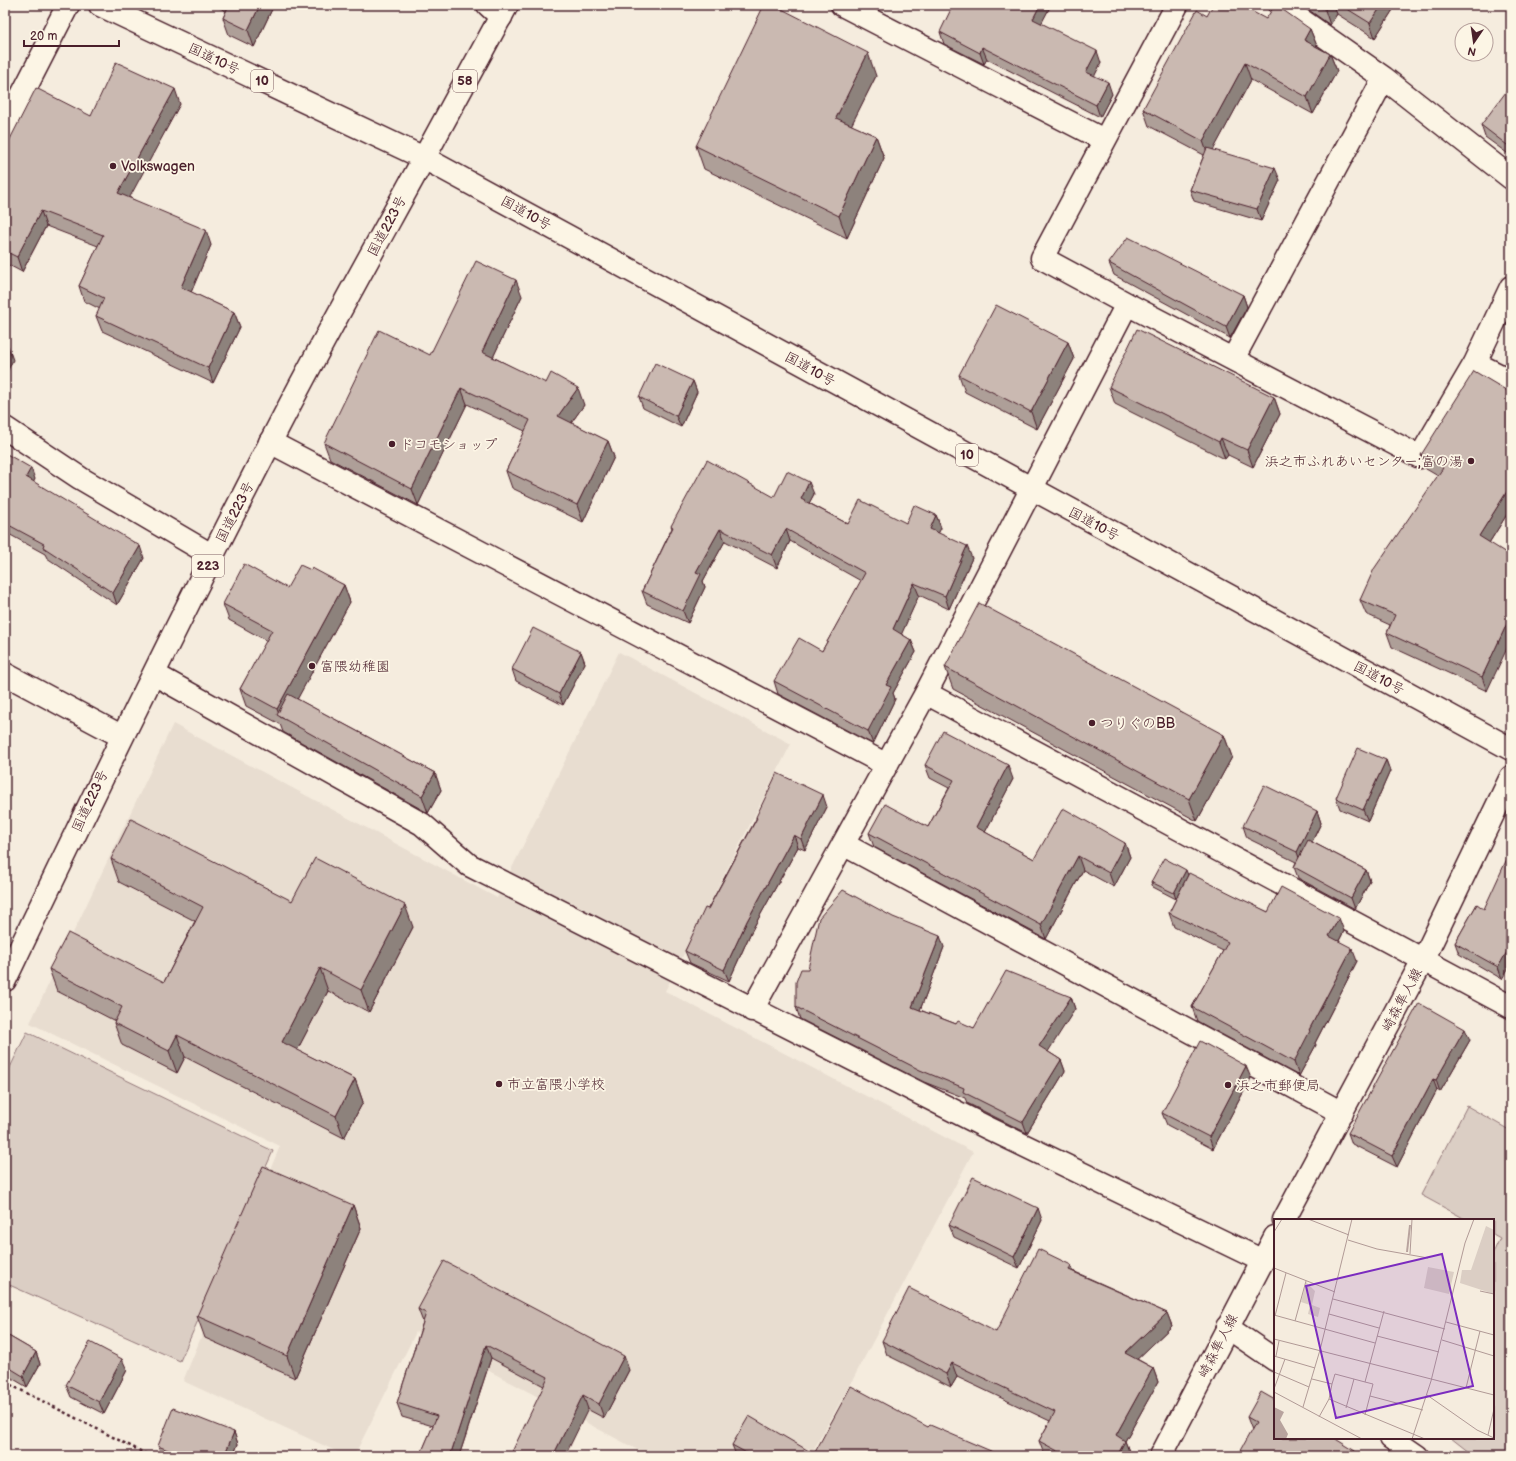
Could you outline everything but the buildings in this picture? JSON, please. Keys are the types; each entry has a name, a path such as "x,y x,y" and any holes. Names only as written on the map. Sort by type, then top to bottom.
{"main road":[{"path":"5,128 68,5"},
{"name":"国道10号","path":"100,5 424,158 1031,490 1511,750"},
{"path":"842,5 1104,140"},
{"path":"1177,5 1042,258 1420,457 1475,363 1511,287"},
{"path":"1280,5 1384,78 1511,178"},
{"name":"58","path":"424,158 499,9"},
{"path":"1233,359 1384,78"},
{"name":"国道223号","path":"5,980 121,736 154,674 270,442 424,158"},
{"path":"752,1010 926,693 1127,304"},
{"path":"1475,363 1511,381"},
{"path":"5,428 80,478 213,556"},
{"path":"270,442 887,765"},
{"path":"5,674 121,736"},
{"path":"154,674 422,824 469,865 993,1131 1263,1260"},
{"path":"926,693 1511,1007"},
{"name":"崎森隼人線","path":"1285,1219 1423,960 1511,777"},
{"path":"843,844 1342,1113"},
{"name":"崎森隼人線","path":"1161,1456 1274,1239"},
{"path":"1227,1327 1274,1359"},
{"path":"1392,1439 1417,1456"}],"path":[{"path":"5,1382 150,1456"}],"shaded area":[{"name":"市立富隈小学校","path":"619,652 791,744 665,991 973,1152 851,1383 810,1456 649,1456 416,1332 354,1456 347,1456 183,1381 280,1146 30,1023 173,724 497,898"},
{"path":"27,1032 273,1151 180,1361 5,1283 5,1078"},
{"path":"1467,1106 1511,1131 1511,1456 1474,1456 1452,1439 1494,1439 1494,1251 1500,1238 1494,1235 1494,1219 1465,1219 1421,1195"}],"place":[{"name":"Volkswagen","path":"113,166"},
{"name":"ドコモショップ","path":"392,444"},
{"name":"浜之市ふれあいセンター;富の湯","path":"1471,461"},
{"name":"富隈幼稚園","path":"312,666"},
{"name":"つりぐのBB","path":"1092,723"},
{"name":"市立富隈小学校","path":"499,1084"},
{"name":"浜之市郵便局","path":"1228,1085"}]}
